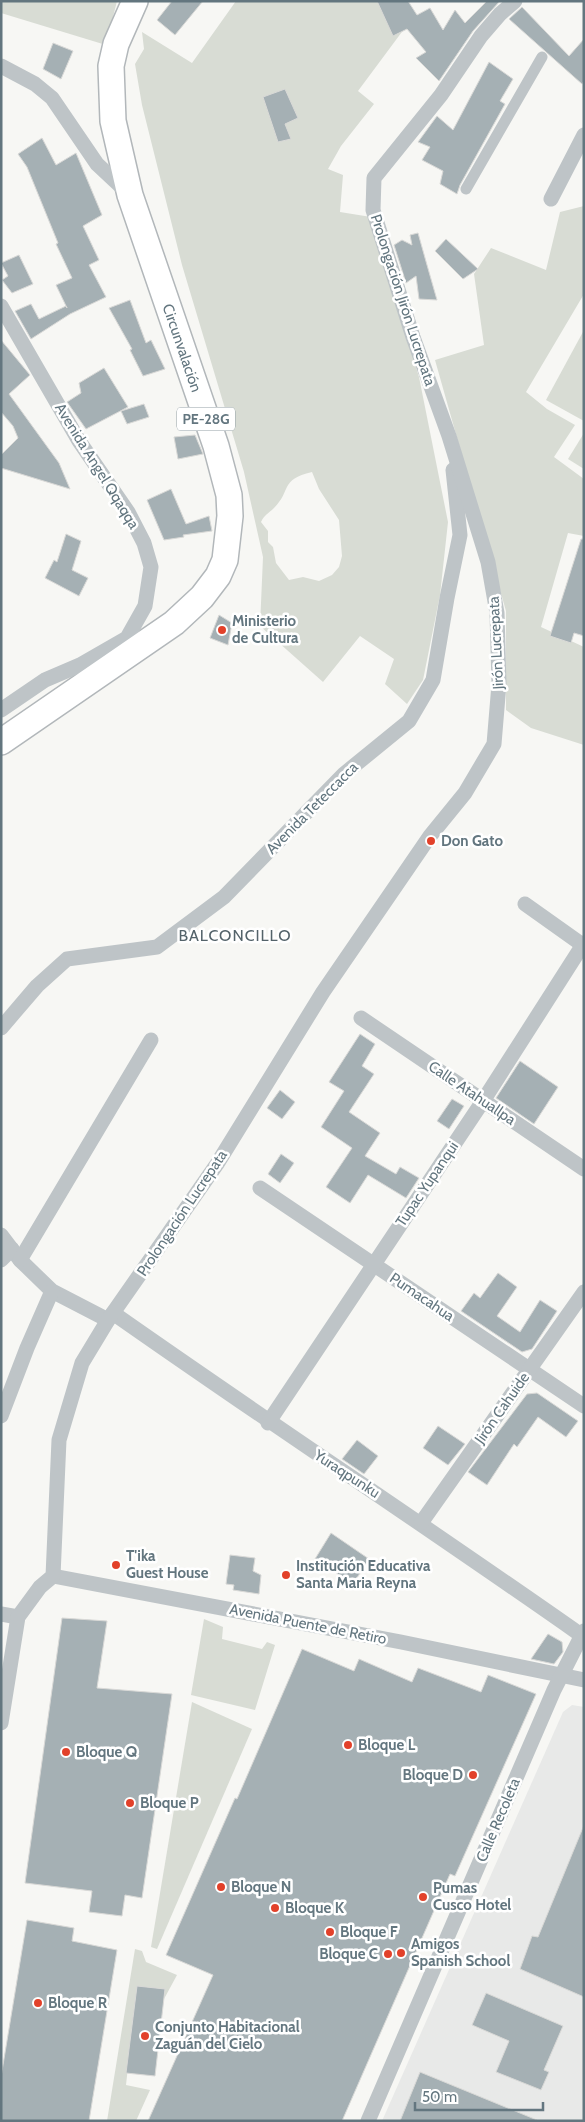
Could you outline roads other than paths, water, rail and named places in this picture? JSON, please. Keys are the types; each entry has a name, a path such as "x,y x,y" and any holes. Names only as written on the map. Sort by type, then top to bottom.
{"highway":[{"name":"Circunvalación","path":"1,742 174,623 202,597 218,576 225,560 230,516 229,495 216,446 130,196 113,120 110,92 111,66 116,44 135,1"}],"street":[{"name":"Prolongación Jirón Lucrepata","path":"449,436 413,337 373,210 374,178 441,95 480,36 515,1"},
{"path":"466,189 542,58"},
{"path":"1,66 35,84 52,98 97,164 130,196"},
{"path":"551,199 584,134"},
{"name":"Avenida Angel Qqaqqa","path":"1,306 78,441 128,512 144,543 151,567 145,606 127,638 80,665 46,680 1,710"},
{"name":"Jirón Lucrepata","path":"430,836 465,793 494,744 499,684 497,613 488,562 449,436"},
{"name":"Avenida Teteccacca","path":"1,1028 37,986 67,959 157,947 224,897 344,774 409,721 433,680 446,598 460,535 449,436"},
{"name":"Prolongación Lucrepata","path":"53,1576 59,1440 82,1364 110,1316 217,1164 323,992 430,836"},
{"path":"525,904 583,945"},
{"name":"Tupac Yupanqui","path":"268,1423 483,1101 583,945"},
{"name":"Calle Atahuallpa","path":"361,1018 584,1169"},
{"path":"1,1260 16,1254 151,1040"},
{"name":"Pumacahua","path":"260,1188 584,1406"},
{"name":"Yuraqpunku","path":"1,1235 16,1254 52,1291 110,1316 268,1423 421,1523 582,1633"},
{"path":"1,1416 27,1348 52,1291"},
{"name":"Jirón Cahuide","path":"421,1523 584,1292"},
{"path":"1,1723 18,1617 40,1587 53,1576"},
{"name":"Avenida Puente de Retiro","path":"53,1576 401,1642 584,1680"},
{"path":"1,1614 18,1617"},
{"name":"Calle Recoleta","path":"368,2121 561,1675 582,1633"}],"place":[{"name":"Ministerio de Cultura","path":"222,630"},
{"name":"Don Gato","path":"431,841"},
{"name":"T'ika Guest House","path":"116,1565"},
{"name":"Institución Educativa Santa Maria Reyna","path":"286,1575"},
{"name":"Bloque L","path":"348,1745"},
{"name":"Bloque Q","path":"66,1752"},
{"name":"Bloque D","path":"473,1775"},
{"name":"Bloque P","path":"130,1803"},
{"name":"Bloque N","path":"221,1887"},
{"name":"Pumas Cusco Hotel","path":"423,1897"},
{"name":"Bloque K","path":"275,1908"},
{"name":"Bloque F","path":"330,1932"},
{"name":"Amigos Spanish School","path":"401,1953"},
{"name":"Bloque C","path":"388,1954"},
{"name":"Bloque R","path":"38,2003"},
{"name":"Conjunto Habitacional Zaguán del Cielo","path":"145,2036"}],"district":[{"name":"BALCONCILLO","path":"235,935"}]}
